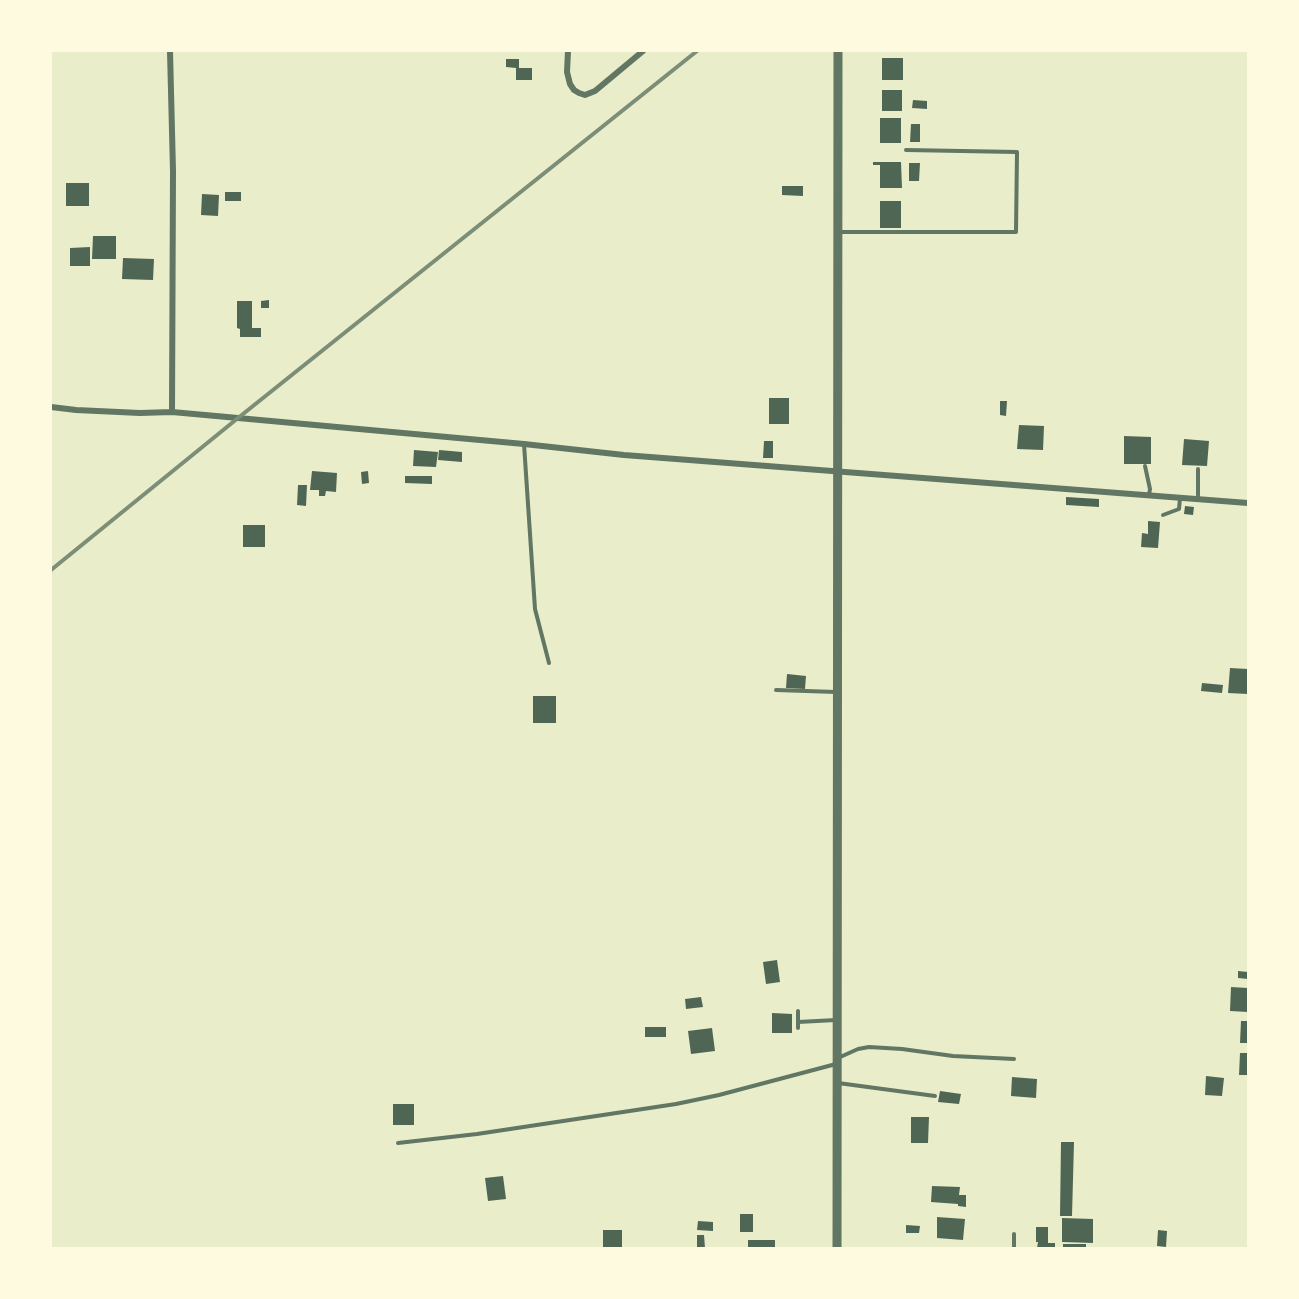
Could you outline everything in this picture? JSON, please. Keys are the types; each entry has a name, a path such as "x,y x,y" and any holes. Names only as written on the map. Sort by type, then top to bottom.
{"street":[{"path":"170,51 173,171 172,412"},
{"path":"568,51 567,72 570,84 574,90 585,94 595,91 643,51"},
{"path":"837,1248 838,51"},
{"path":"51,407 140,413 172,412 624,455 1248,503"}],"lane":[{"path":"838,232 1016,232 1017,152 906,150"},
{"path":"524,444 535,609 549,663"},
{"path":"1145,466 1150,489 1149,495"},
{"path":"1198,469 1198,499"},
{"path":"1163,515 1179,509 1180,498"},
{"path":"777,690 837,692"},
{"path":"798,1011 798,1028"},
{"path":"798,1022 837,1020"},
{"path":"398,1143 477,1134 676,1104 719,1095 837,1061 858,1049 869,1047 953,1056 1014,1059"},
{"path":"837,1083 935,1096"},
{"path":"1014,1234 1014,1248"}],"building":[{"path":"882,58 903,58 903,80 882,80"},
{"path":"506,59 519,59 519,68 532,68 532,80 516,80 516,68 506,67"},
{"path":"882,90 902,90 902,111 882,111"},
{"path":"913,100 927,101 927,109 912,108"},
{"path":"880,118 901,118 901,143 880,143"},
{"path":"911,124 920,124 920,142 910,142"},
{"path":"873,162 901,162 902,188 880,188 880,165 873,165"},
{"path":"909,163 920,163 919,181 909,181"},
{"path":"66,183 89,183 89,206 66,206"},
{"path":"782,186 803,186 803,196 782,195"},
{"path":"225,192 241,192 241,201 225,201"},
{"path":"202,194 219,195 218,216 201,215"},
{"path":"880,201 901,201 901,228 880,228"},
{"path":"93,236 116,236 116,259 92,259"},
{"path":"90,247 90,266 70,266 70,248"},
{"path":"123,258 154,259 153,280 122,279"},
{"path":"269,300 269,308 261,308 261,301"},
{"path":"237,301 252,301 252,328 261,328 261,337 240,337 240,329 237,328"},
{"path":"769,398 789,398 789,424 769,424"},
{"path":"1000,401 1007,401 1006,416 1000,415"},
{"path":"1019,425 1044,426 1043,450 1017,449"},
{"path":"1124,436 1151,437 1151,464 1124,464"},
{"path":"1184,439 1209,441 1207,466 1182,465"},
{"path":"764,441 773,441 773,458 763,458"},
{"path":"414,450 438,452 436,467 413,466"},
{"path":"439,450 462,452 462,462 438,460"},
{"path":"312,471 337,473 336,492 326,491 325,496 319,496 319,490 310,490"},
{"path":"368,471 369,483 362,484 361,472"},
{"path":"405,476 432,476 432,484 405,483"},
{"path":"298,485 307,485 306,506 297,505"},
{"path":"1066,497 1099,499 1099,507 1066,505"},
{"path":"1185,506 1194,507 1193,515 1184,514"},
{"path":"1148,521 1160,522 1158,548 1141,547 1142,533 1148,534"},
{"path":"243,525 265,525 265,547 243,547"},
{"path":"1230,668 1248,669 1248,694 1228,693"},
{"path":"787,674 806,676 805,689 786,688"},
{"path":"1202,683 1223,685 1222,693 1201,691"},
{"path":"533,696 556,696 556,723 533,723"},
{"path":"777,960 780,982 766,984 763,962"},
{"path":"1238,971 1248,972 1248,979 1238,978"},
{"path":"1231,987 1248,988 1248,1012 1230,1011"},
{"path":"701,997 703,1007 686,1009 685,999"},
{"path":"772,1013 792,1014 792,1033 772,1033"},
{"path":"1241,1021 1248,1021 1248,1043 1240,1043"},
{"path":"645,1027 666,1027 666,1037 645,1037"},
{"path":"712,1028 715,1051 691,1054 688,1031"},
{"path":"1240,1053 1248,1053 1248,1075 1239,1075"},
{"path":"1206,1076 1224,1078 1222,1096 1205,1095"},
{"path":"1012,1077 1037,1079 1036,1098 1011,1096"},
{"path":"940,1091 961,1094 959,1104 938,1102"},
{"path":"393,1104 414,1104 414,1125 393,1125"},
{"path":"911,1117 929,1117 928,1143 911,1143"},
{"path":"1061,1142 1074,1142 1072,1216 1060,1216"},
{"path":"503,1176 506,1199 488,1201 485,1178"},
{"path":"932,1186 960,1187 959,1195 966,1195 966,1207 958,1206 958,1204 931,1202"},
{"path":"740,1214 753,1214 753,1232 740,1232"},
{"path":"937,1217 965,1219 963,1240 937,1238"},
{"path":"1062,1218 1093,1219 1093,1243 1062,1242"},
{"path":"698,1221 713,1222 713,1231 697,1230"},
{"path":"906,1225 920,1226 919,1233 906,1233"},
{"path":"1036,1227 1048,1227 1048,1243 1055,1243 1055,1248 1037,1248"},
{"path":"603,1230 622,1230 622,1248 603,1248"},
{"path":"1158,1230 1167,1231 1166,1247 1157,1246"},
{"path":"697,1235 704,1235 705,1248 697,1248"},
{"path":"748,1240 775,1240 775,1248 748,1248"},
{"path":"1063,1244 1086,1244 1086,1248 1063,1248"}],"railway":[{"path":"51,570 697,51"}]}
